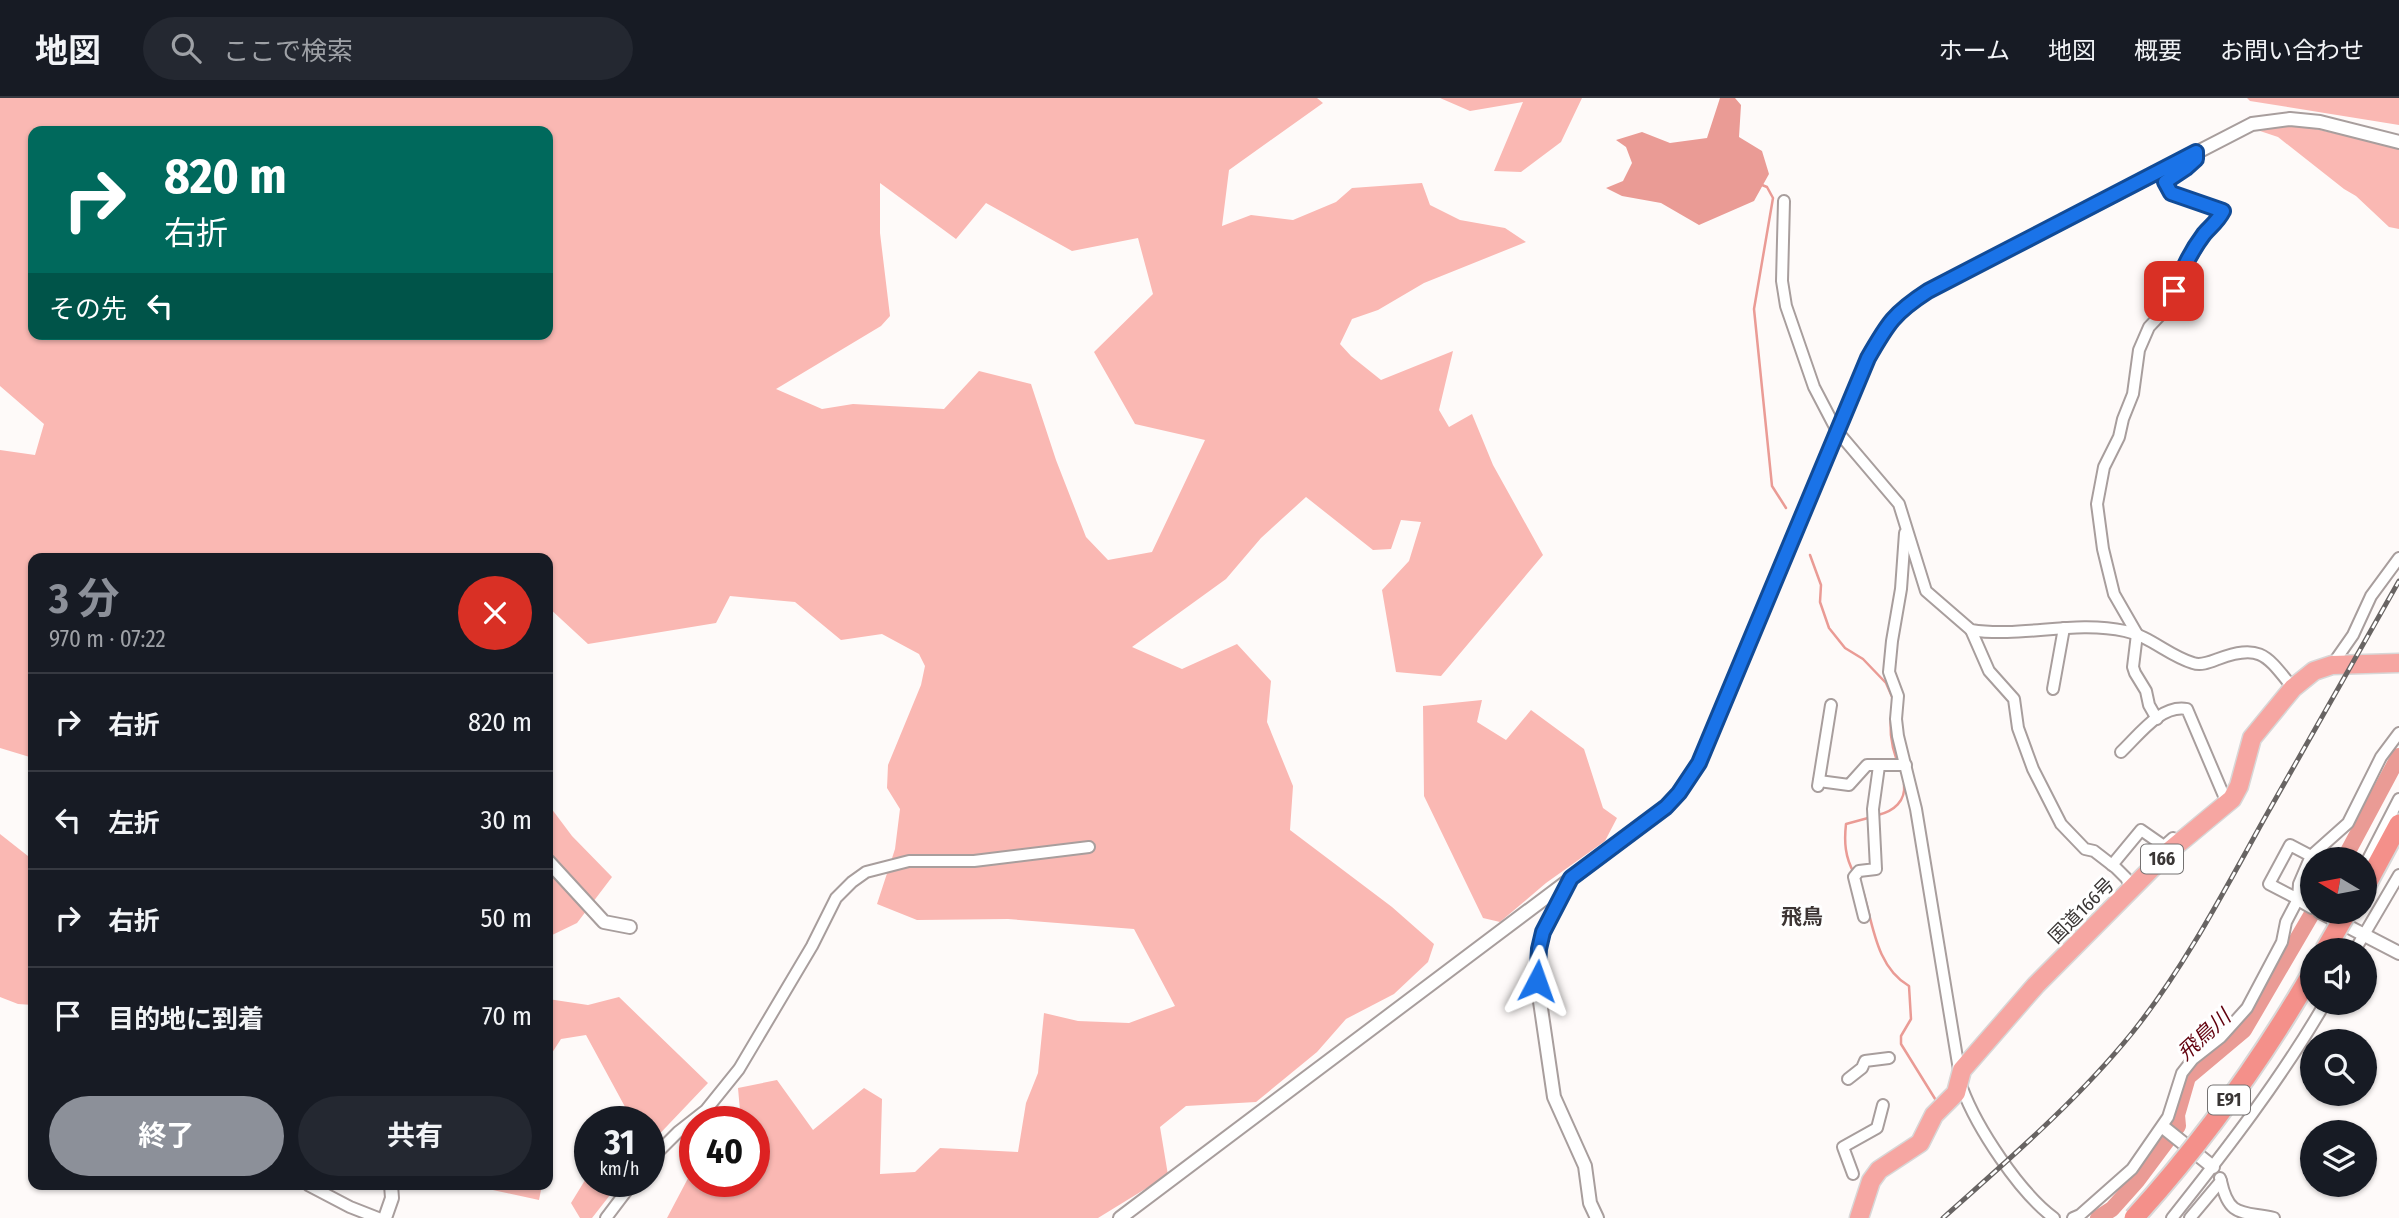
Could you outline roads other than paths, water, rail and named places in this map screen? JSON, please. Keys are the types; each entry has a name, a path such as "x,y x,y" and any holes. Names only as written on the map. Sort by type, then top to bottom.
{"highway":[{"name":"国道166号","path":"1859,1218 1871,1181 1879,1170 1920,1143 1938,1111 1956,1093 1962,1070 1970,1060 2041,980 2167,853 2227,803 2239,786 2252,738 2293,688 2314,671 2332,665 2399,663"},
{"path":"2377,854 2399,813"},
{"path":"2377,865 2399,824"},
{"name":"E91","path":"2134,1218 2188,1156 2233,1096 2300,993"},
{"name":"E91","path":"2141,1218 2192,1158 2245,1088 2300,1003"}],"street":[{"path":"1120,1218 1666,807 1679,793 1699,763 1868,358 1887,324 1900,310 1928,291 2252,124 2290,119 2320,122 2399,142"},
{"path":"2157,719 2133,667 2137,634 2114,593 2103,548 2097,504 2104,467 2119,437 2133,394 2139,350 2149,327 2168,307 2180,276 2204,235 2223,211 2171,193 2165,182 2196,159 2196,152"},
{"path":"1784,201 1782,281 1786,306 1807,371 1837,431 1899,504 1926,591 1970,630 1989,671 2014,699 2018,728 2033,769 2061,824 2085,849 2094,851 2112,865 2126,878 2132,889"},
{"path":"1906,525 1901,589 1889,672 1898,696 1896,736 1923,850 1961,1076 1968,1103 2002,1160 2054,1218"},
{"path":"2332,665 2353,635 2371,596 2399,558"},
{"path":"2053,689 2064,628"},
{"path":"1970,630 2098,628 2137,634 2194,664 2206,663 2240,651 2262,654 2293,688"},
{"path":"1831,705 1818,785 1849,785 1867,765 1902,765"},
{"path":"2121,752 2172,708 2188,709 2227,803"},
{"path":"2321,847 2348,823 2381,757 2399,733"},
{"path":"1864,917 1856,874 1876,869 1873,816 1880,766"},
{"path":"2374,847 2399,799"},
{"path":"2112,865 2141,830 2164,846 2180,832 2190,828 2194,831"},
{"path":"2300,850 2291,845 2269,883 2300,900"},
{"path":"665,1145 706,1110 739,1069 812,946 836,898 866,872 909,861 974,861 1089,847"},
{"path":"553,866 604,922 630,928"},
{"path":"2362,938 2399,875"},
{"path":"1571,878 1543,932 1537,981 1554,1097 1585,1166 1590,1203 1597,1218"},
{"path":"2073,1218 2080,1215 2132,1169 2163,1127 2171,1111 2182,1073 2193,1059 2221,1037 2248,1008 2282,942 2286,922 2300,906"},
{"path":"2350,924 2364,935 2399,953"},
{"path":"2123,1218 2138,1206 2264,1041 2300,982"},
{"path":"2173,1218 2302,1043 2318,1015"},
{"path":"1848,1079 1862,1068 1865,1061 1889,1058"},
{"path":"1853,1174 1843,1147 1877,1128 1883,1105"},
{"path":"2163,1127 2213,1167 2221,1181 2224,1198 2236,1213 2274,1218"},
{"path":"2190,1218 2221,1181"},
{"path":"319,1190 378,1218"},
{"path":"385,1218 392,1198 391,1190"},
{"path":"606,1218 622,1197"}],"waterway":[{"path":"1762,185 1767,187 1773,198 1754,309 1772,486 1786,508"},
{"path":"1810,555 1821,585 1820,602 1829,628 1845,648 1863,659 1886,683 1893,699"},
{"path":"1892,709 1891,735 1897,761"},
{"name":"飛鳥川","path":"2350,847 2399,756"},
{"path":"1878,815 1898,804 1903,795 1904,784"},
{"path":"1854,873 1846,849 1846,824 1868,818"},
{"path":"1863,891 1877,944 1889,968 1909,986 1911,1019 1901,1036 1901,1044 1937,1102"},
{"name":"飛鳥川","path":"2098,1218 2112,1209 2137,1181 2178,1126 2177,1115 2188,1077 2244,1030 2306,924"}],"railway":[{"path":"1943,1218 2017,1152 2088,1083 2132,1033 2169,983 2202,930 2399,581"}],"district":[{"name":"飛鳥","path":"1802,917"}]}
